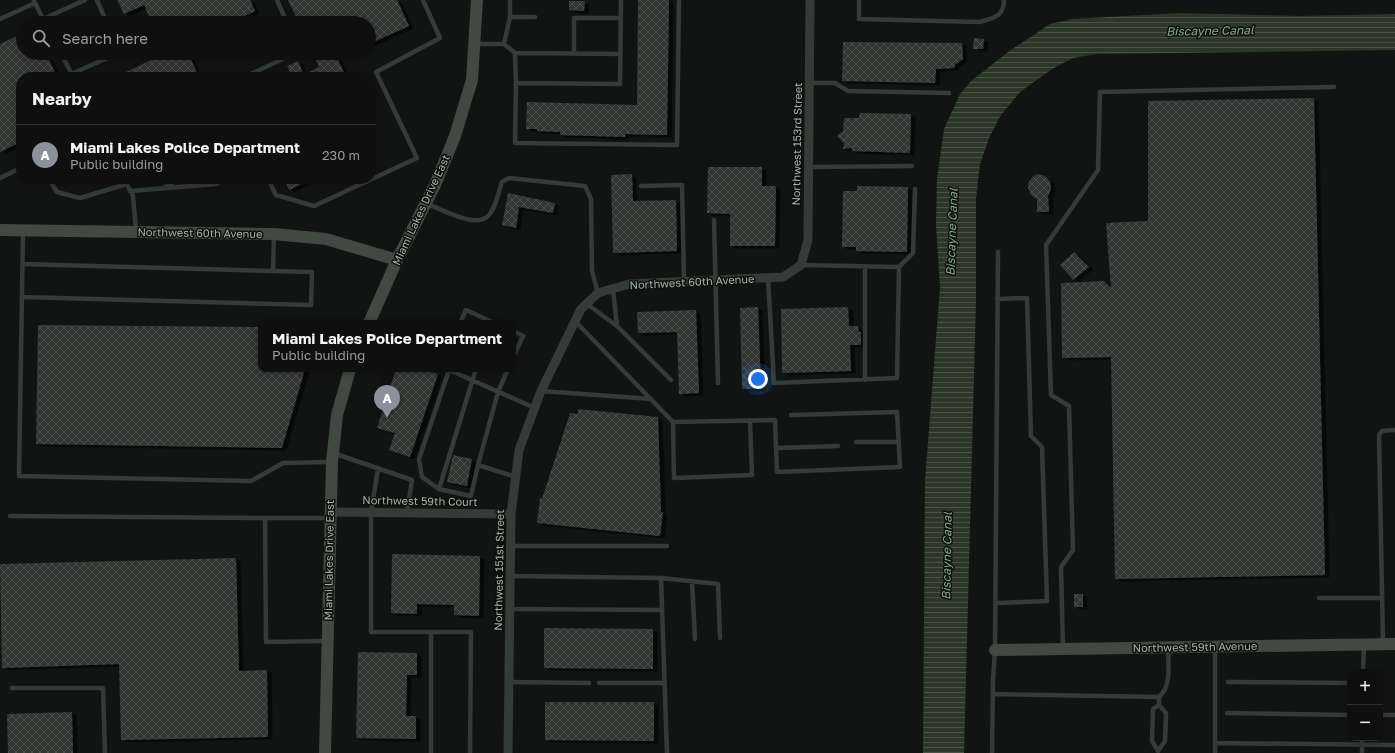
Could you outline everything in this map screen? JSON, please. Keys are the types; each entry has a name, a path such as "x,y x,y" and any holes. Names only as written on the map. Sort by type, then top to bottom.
{"street":[{"name":"Miami Lakes Drive East","path":"370,320 397,260 426,203 455,136 472,80 476,44 477,0"},
{"name":"Northwest 153rd Street","path":"801,265 808,240 810,0"},
{"name":"Northwest 60th Avenue","path":"0,230 274,234 326,239 397,260"},
{"name":"Northwest 60th Avenue","path":"598,293 629,284 783,277 801,265"},
{"path":"541,391 582,309 598,293"},
{"name":"Miami Lakes Drive East","path":"325,753 329,515 338,415 349,372"},
{"name":"Northwest 151st Street","path":"508,753 511,514 519,450 541,391"},
{"name":"Northwest 59th Court","path":"329,515 371,512 511,514"},
{"name":"Northwest 59th Avenue","path":"996,650 1389,644"}],"lane":[{"path":"54,16 85,0"},
{"path":"97,0 104,16"},
{"path":"277,0 285,16"},
{"path":"376,177 417,158 376,72 440,38 423,0"},
{"path":"504,44 510,17 510,0"},
{"path":"516,83 620,84 621,0"},
{"path":"515,53 515,143 677,145 679,0"},
{"path":"859,0 859,19 979,22 997,18 1004,9 1004,0"},
{"path":"0,19 34,1 42,16"},
{"path":"510,17 536,17"},
{"path":"574,54 574,18 620,18"},
{"path":"476,44 504,44 515,53 620,54"},
{"path":"64,60 70,72"},
{"path":"78,72 104,60"},
{"path":"255,72 281,60"},
{"path":"809,83 835,84 848,91 949,93"},
{"path":"1063,649 1061,567 1073,550 1069,406 1051,395 1046,245 1098,170 1100,92 1334,87"},
{"path":"808,167 912,166"},
{"path":"0,178 16,170"},
{"path":"426,203 472,221 481,220 488,216 494,207 502,182 509,178 585,186 591,199 592,271 598,293"},
{"path":"52,184 57,192 80,198 127,184 133,196 136,232"},
{"path":"163,188 171,184"},
{"path":"130,191 216,184"},
{"path":"270,184 276,196 314,206 361,184"},
{"path":"641,186 682,185 684,281"},
{"path":"768,278 774,383 897,378 899,267 913,253 915,189"},
{"path":"714,220 718,383"},
{"path":"23,230 19,476 251,481 283,463 333,458 378,469 412,480 408,513"},
{"path":"273,271 274,234"},
{"path":"992,753 993,694 996,650 998,252"},
{"path":"22,264 312,272 311,305 22,297"},
{"path":"801,265 899,267"},
{"path":"864,266 865,380"},
{"path":"613,289 617,326"},
{"path":"996,603 1047,601 1042,447 1031,436 1027,298 997,299"},
{"path":"587,304 617,326 671,380"},
{"path":"461,320 466,310 488,320"},
{"path":"575,322 673,422 674,478 752,475 750,420"},
{"path":"516,333 523,336 516,351"},
{"path":"447,372 419,459 422,477 439,489 471,496 498,392 507,372"},
{"path":"454,372 535,408"},
{"path":"439,489 475,372"},
{"path":"541,391 651,400"},
{"path":"673,422 775,420 777,472 900,467 897,412 791,415"},
{"path":"1389,644 1382,598 1379,435 1382,431 1395,430"},
{"path":"856,442 899,442"},
{"path":"776,448 838,446"},
{"path":"478,466 516,478"},
{"path":"378,469 371,512 371,632 471,632 470,753"},
{"path":"10,516 265,518 329,515"},
{"path":"265,518 266,642 327,641"},
{"path":"510,546 667,546"},
{"path":"510,576 661,578 718,584 720,638"},
{"path":"661,578 667,753"},
{"path":"692,581 695,639"},
{"path":"1319,598 1382,598"},
{"path":"510,609 662,610"},
{"path":"431,632 431,753"},
{"path":"1363,669 1364,644"},
{"path":"993,694 1159,697 1164,693 1167,684 1168,647"},
{"path":"1215,647 1215,753"},
{"path":"509,682 589,682"},
{"path":"1228,682 1347,683"},
{"path":"599,683 664,683"},
{"path":"12,688 103,688 105,753"},
{"path":"1159,697 1159,705 1166,713 1165,741 1158,752 1152,741 1153,709 1159,705"},
{"path":"1227,713 1347,715"},
{"path":"1383,715 1395,715"},
{"path":"1215,743 1395,745"},
{"path":"1362,744 1362,753"}],"water":[{"name":"Biscayne Canal","path":"1178,13 1300,16 1395,14 1395,50 1096,54 1073,58 1052,69 1020,92 1001,115 989,138 980,164 976,199 976,300 964,753 923,753 925,481 940,288 936,224 937,179 944,129 960,94 971,81 1008,52 1050,24 1072,19"}],"building":[{"path":"117,0 250,0 255,11 245,16 149,16 144,5 124,14"},
{"path":"288,0 397,0 409,26 376,41 376,16 296,16"},
{"path":"638,0 669,0 667,135 625,134 625,137 560,135 560,132 526,129 527,102 637,105"},
{"path":"569,1 585,1 584,11 569,10"},
{"path":"16,36 16,60 49,60 55,72 16,72 16,144 0,152 0,44"},
{"path":"974,38 984,39 983,49 973,49"},
{"path":"843,42 962,43 963,59 955,65 954,68 936,69 935,83 842,81"},
{"path":"151,60 191,60 197,72 126,72"},
{"path":"316,60 338,60 344,72 310,72 319,67"},
{"path":"298,61 303,72 290,72 287,66"},
{"path":"1314,98 1325,575 1115,579 1111,357 1062,358 1061,283 1104,281 1111,288 1106,223 1148,221 1148,101"},
{"path":"860,113 911,114 910,153 852,151 852,148 843,149 844,143 837,136 843,131 844,118 859,118"},
{"path":"708,167 762,167 762,186 776,186 775,246 730,246 730,214 707,213"},
{"path":"632,174 633,201 676,200 677,251 613,253 611,175"},
{"path":"1037,174 1045,176 1050,181 1051,189 1048,196 1049,212 1037,212 1037,199 1031,195 1028,188 1028,183 1032,177"},
{"path":"286,184 302,184 289,190"},
{"path":"857,186 908,187 907,252 856,251 856,247 842,247 843,191 857,191"},
{"path":"508,193 555,203 553,213 519,207 516,228 502,225"},
{"path":"1074,252 1089,267 1073,280 1060,265"},
{"path":"758,307 761,389 742,389 740,308"},
{"path":"848,307 849,326 858,326 859,332 861,332 861,345 850,345 851,371 782,373 781,309"},
{"path":"696,310 699,393 679,394 677,332 638,333 637,312"},
{"path":"38,325 258,327 258,372 304,372 282,448 36,444"},
{"path":"395,372 432,372 438,374 410,457 389,450 395,433 377,428"},
{"path":"578,409 658,417 661,512 663,512 660,536 537,523 540,498 542,499 570,413 578,414"},
{"path":"453,455 472,459 467,486 447,482"},
{"path":"392,554 480,556 479,616 454,615 454,605 417,604 417,614 391,613"},
{"path":"236,558 239,671 267,670 268,737 121,740 119,664 2,668 0,564"},
{"path":"1074,594 1083,594 1083,607 1074,607"},
{"path":"544,628 653,629 653,669 544,668"},
{"path":"358,652 417,653 417,675 407,675 406,716 416,716 416,739 356,738"},
{"path":"545,702 654,702 654,741 545,740"},
{"path":"72,712 73,753 8,753 7,714"}],"place":[{"name":"Miami Lakes Police Department","path":"387,418"}]}
